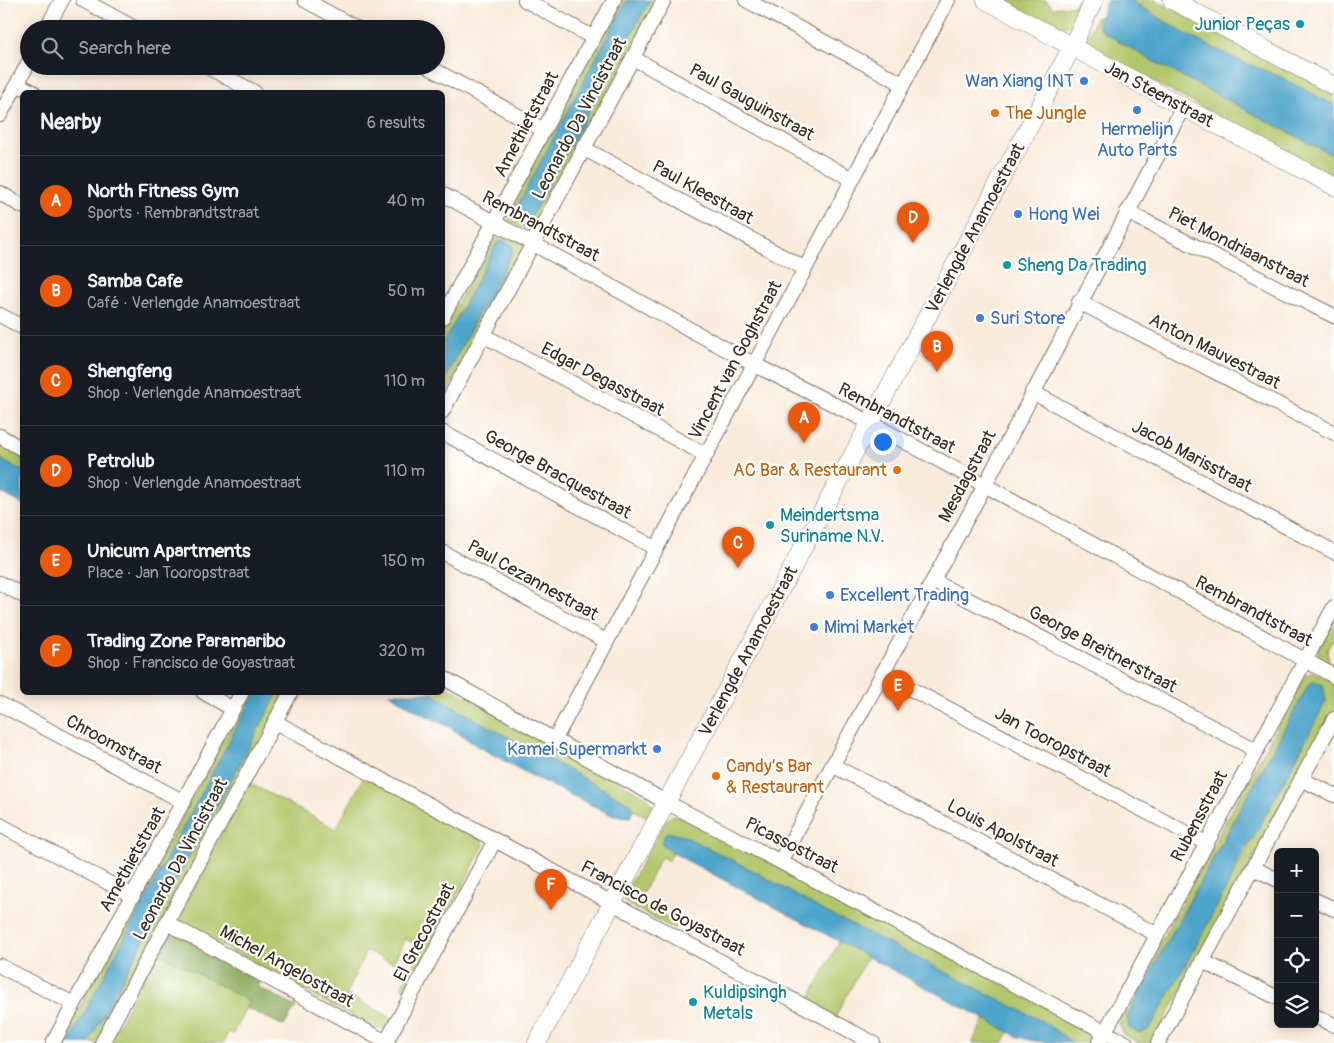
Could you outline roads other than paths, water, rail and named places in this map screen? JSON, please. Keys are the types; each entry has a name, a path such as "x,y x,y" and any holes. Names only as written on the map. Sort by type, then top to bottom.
{"street":[{"path":"51,20 62,0"},
{"path":"83,0 120,20"},
{"path":"305,0 342,20"},
{"path":"525,0 594,38"},
{"name":"Amethietstraat","path":"445,311 614,0"},
{"name":"Leonardo Da Vincistraat","path":"445,406 664,0"},
{"path":"746,0 903,84"},
{"name":"Vincent van Goghstraat","path":"555,739 948,0"},
{"name":"Jan Steenstraat","path":"986,0 1183,107 1334,186"},
{"name":"Verlengde Anamoestraat","path":"537,1043 871,424 1072,47 1094,0"},
{"path":"1172,0 1334,86"},
{"name":"Paul Gauguinstraat","path":"633,58 852,179"},
{"path":"0,115 22,75"},
{"path":"223,75 250,90"},
{"path":"443,75 544,130"},
{"path":"17,84 30,90"},
{"name":"Mesdagstraat","path":"781,860 984,487 1079,302 1183,107"},
{"name":"Paul Kleestraat","path":"583,148 804,268"},
{"path":"0,193 20,205"},
{"name":"Rembrandtstraat","path":"445,196 755,364 871,424 1334,676"},
{"name":"Piet Mondriaanstraat","path":"1127,212 1334,316"},
{"name":"Anton Mauvestraat","path":"1079,302 1334,434"},
{"path":"0,314 20,325"},
{"name":"Edgar Degasstraat","path":"483,335 706,455"},
{"name":"Jacob Marisstraat","path":"1032,392 1334,552"},
{"name":"George Bracquestraat","path":"445,434 655,548"},
{"path":"0,436 20,448"},
{"name":"Paul Cezannestraat","path":"445,554 606,641"},
{"name":"George Breitnerstraat","path":"933,581 1256,750"},
{"path":"0,583 20,594"},
{"name":"Rubensstraat","path":"1102,1038 1156,934 1334,607"},
{"name":"Jan Tooropstraat","path":"882,674 1206,843"},
{"name":"Picassostraat","path":"445,680 666,802 781,860 1102,1038 1126,1043"},
{"path":"208,695 233,709"},
{"name":"Amethietstraat","path":"53,1043 240,695"},
{"name":"Leonardo Da Vincistraat","path":"102,1043 289,695"},
{"name":"Chroomstraat","path":"0,704 184,802"},
{"path":"1158,1043 1334,719"},
{"name":"Francisco de Goyastraat","path":"275,722 873,1043"},
{"name":"Louis Apolstraat","path":"832,765 1156,934"},
{"path":"1301,779 1334,795"},
{"path":"0,825 133,896"},
{"name":"El Grecostraat","path":"387,1043 495,840"},
{"path":"1252,868 1274,878"},
{"path":"1319,902 1334,909"},
{"name":"Michel Angelostraat","path":"167,923 387,1043"},
{"path":"1202,960 1274,996"},
{"path":"0,966 74,1004"},
{"path":"1319,1018 1334,1025"}],"water":[{"path":"627,0 650,0 531,217 525,221 516,217 515,210"},
{"path":"1107,0 1130,0 1187,35 1242,62 1276,75 1334,105 1334,156 1149,59 1105,33 1099,27 1098,21"},
{"path":"502,240 513,246 511,255 470,329 445,381 445,340 497,243"},
{"path":"0,459 20,470 20,503 0,492"},
{"path":"1315,681 1323,685 1326,701 1262,822 1242,854 1196,945 1153,1023 1148,1030 1138,1033 1129,1028 1127,1016 1309,684"},
{"path":"254,695 277,695 88,1043 68,1043"},
{"path":"391,695 434,695 631,804 633,810 630,817 614,816 532,776 477,746 449,727 422,714"},
{"path":"666,832 684,836 754,871 818,908 1042,1021 1073,1043 1039,1042 1015,1036 673,853 661,843"}],"place":[{"name":"Junior Peças","path":"1300,24"},
{"name":"Wan Xiang INT","path":"1084,81"},
{"name":"Hermelijn Auto Parts","path":"1137,110"},
{"name":"The Jungle","path":"995,113"},
{"name":"Hong Wei","path":"1018,214"},
{"name":"Petrolub","path":"913,243"},
{"name":"Sheng Da Trading","path":"1007,265"},
{"name":"Suri Store","path":"980,318"},
{"name":"Samba Cafe","path":"937,372"},
{"name":"North Fitness Gym","path":"804,443"},
{"name":"AC Bar & Restaurant","path":"897,470"},
{"name":"Meindertsma Suriname N.V.","path":"770,525"},
{"name":"Shengfeng","path":"738,568"},
{"name":"Excellent Trading","path":"830,595"},
{"name":"Mimi Market","path":"814,627"},
{"name":"Unicum Apartments","path":"898,711"},
{"name":"Kamei Supermarkt","path":"657,749"},
{"name":"Candy’s Bar & Restaurant","path":"716,776"},
{"name":"Trading Zone Paramaribo","path":"551,910"},
{"name":"Kuldipsingh Metals","path":"693,1002"}]}
